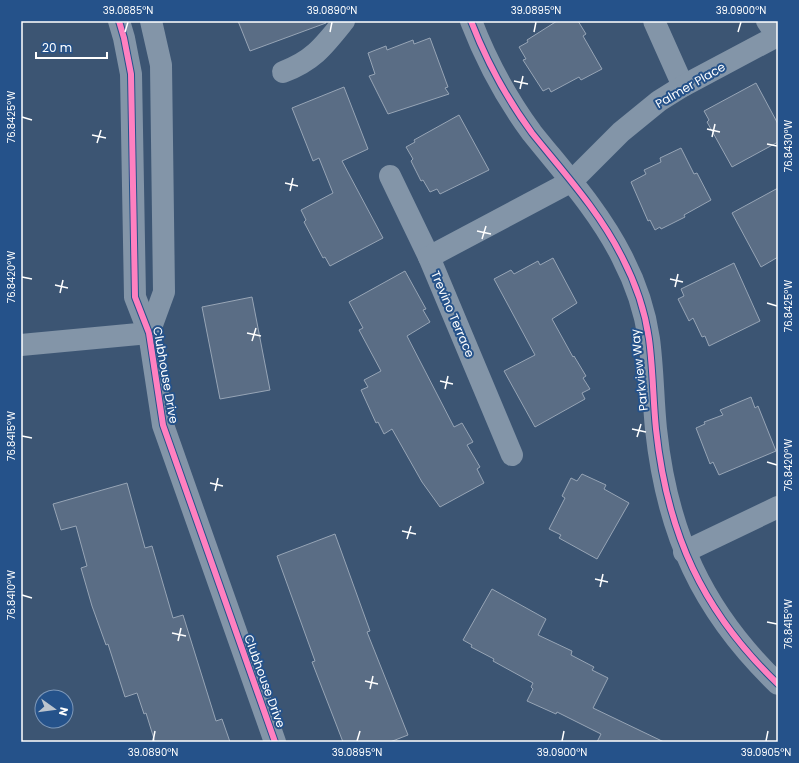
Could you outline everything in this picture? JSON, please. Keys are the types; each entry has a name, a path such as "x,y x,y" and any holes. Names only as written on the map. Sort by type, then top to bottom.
{"street":[{"name":"Clubhouse Drive","path":"119,21 131,74 135,298 149,332 163,425 275,742"},
{"name":"Clubhouse Drive","path":"149,332 164,292 162,73 151,21"},
{"path":"283,72 306,62 325,44 344,21"},
{"name":"Parkview Way","path":"471,21 494,71 510,99 532,132 572,181 610,236 622,257 636,289 648,337 661,472 684,552 718,614 758,665 778,684"},
{"path":"654,21 683,86"},
{"name":"Palmer Place","path":"429,257 572,181 639,116 683,86 775,32"},
{"name":"Trevino Terrace","path":"390,176 429,257 512,455"},
{"path":"21,345 149,332"},
{"path":"684,552 778,507"}],"building":[{"path":"238,21 325,21 326,23 250,51"},
{"path":"557,21 578,21 586,34 583,36 602,69 581,80 579,77 551,92 549,88 543,91 523,60 526,59 519,47 528,42 527,40"},
{"path":"430,38 448,87 445,88 449,94 388,114 369,76 375,74 368,53 386,46 387,50 413,40 414,44"},
{"path":"756,83 778,124 778,142 732,167 707,122 709,120 704,111"},
{"path":"344,87 368,149 342,161 383,238 330,266 325,257 323,258 304,222 306,220 301,210 333,193 319,158 313,161 292,108"},
{"path":"459,115 489,170 440,194 437,189 430,192 423,180 421,181 411,161 413,159 406,147 415,142 414,140"},
{"path":"681,148 694,174 697,173 711,200 684,215 685,217 661,229 660,227 655,230 650,220 648,221 631,182 646,174 644,170 661,162 660,158"},
{"path":"778,188 778,257 761,267 732,213"},
{"path":"553,258 577,303 552,319 573,357 574,356 586,376 583,378 590,389 582,393 585,399 535,427 504,371 535,355 494,279 511,270 514,274 538,261 540,265"},
{"path":"734,263 760,321 709,346 705,336 702,337 693,318 689,321 678,299 684,296 681,289"},
{"path":"405,271 426,309 423,310 430,322 407,336 454,427 462,423 473,442 467,445 480,467 477,469 484,483 440,507 422,482 392,429 384,434 378,422 376,423 361,390 368,387 364,380 381,371 359,330 363,328 349,302"},
{"path":"252,297 270,390 220,399 202,307"},
{"path":"751,397 755,408 758,406 776,451 719,475 713,462 710,464 696,428 705,424 704,422 723,415 720,410"},
{"path":"582,474 606,485 604,489 629,503 597,559 559,538 561,535 549,529 565,498 562,496 571,478 577,481"},
{"path":"127,483 145,548 152,546 173,618 183,615 216,721 222,719 230,742 155,742 146,713 144,714 137,693 125,697 108,644 106,645 92,606 81,568 87,566 76,526 61,530 53,504"},
{"path":"335,534 370,631 367,632 408,735 390,742 343,742 312,662 315,661 277,556"},
{"path":"492,589 546,619 538,635 572,651 571,655 594,667 592,670 608,678 593,708 664,742 597,742 601,734 557,712 556,714 527,701 533,689 531,687 533,683 493,661 494,659 471,647 472,645 463,640"}],"cycle path":[{"path":"119,21 131,74 135,297 149,333 163,425 275,742"},
{"path":"471,21 490,65 514,107 532,133 592,208 613,240 627,267 639,297 647,328 661,467 679,536 709,599 728,628 751,656 778,684"}]}
